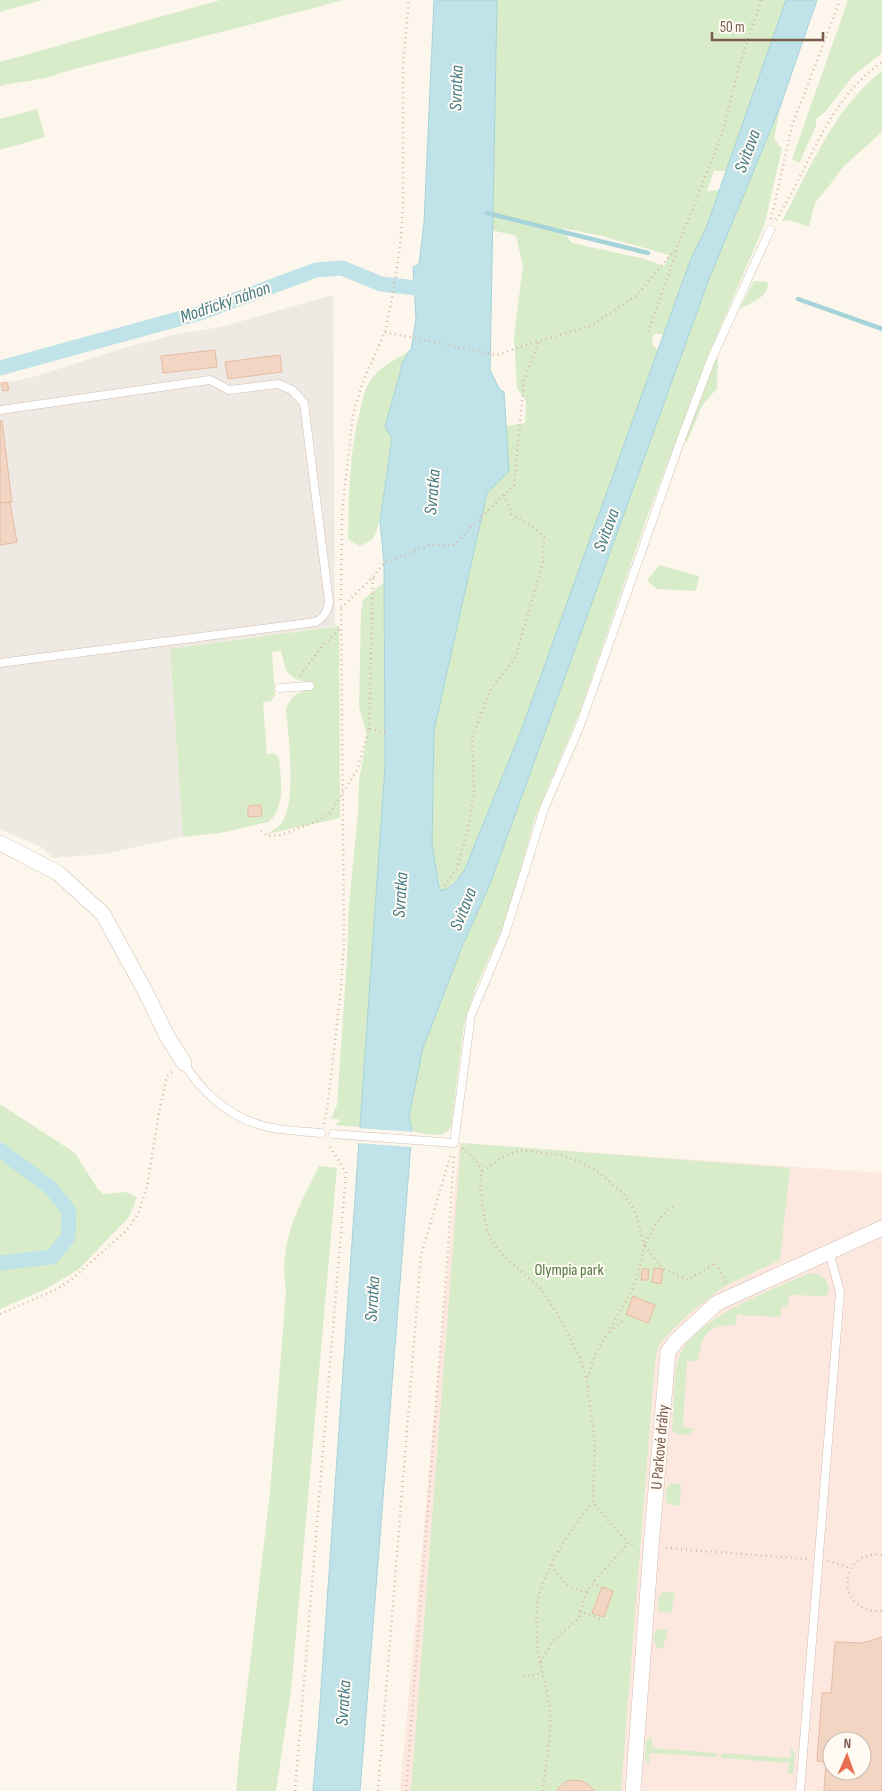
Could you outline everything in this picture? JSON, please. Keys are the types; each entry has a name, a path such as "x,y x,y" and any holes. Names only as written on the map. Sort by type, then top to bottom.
{"street":[{"path":"0,843 58,873 103,914 167,1036 184,1063"},
{"name":"U Parkové dráhy","path":"633,1791 650,1547 668,1352 717,1303 882,1228"}],"lane":[{"path":"333,1134 454,1143 471,1014 505,934 544,809 580,724 711,360 770,230"},
{"path":"0,410 210,380 229,390 278,384 292,390 304,403 329,602 324,617 316,622 0,663"},
{"path":"279,688 310,686"},
{"path":"184,1063 202,1086 237,1116 261,1126 321,1133"},
{"path":"800,1791 840,1292 829,1252"}],"path":[{"path":"295,1791 346,1172 321,1133 327,1110 343,963 343,792 340,628 342,513 352,414 362,384 385,332 398,263 403,209 403,64 409,0"},
{"path":"648,332 678,246 722,134 739,67 761,0"},
{"path":"770,230 773,208 792,126 840,0"},
{"path":"770,230 824,128 841,101 861,79 882,62"},
{"path":"385,332 496,355 590,326 636,296 678,246"},
{"path":"341,608 373,577 384,563 429,545 454,545 514,485 524,380 539,341"},
{"path":"445,886 456,870 468,829 474,792 472,738 490,690 516,658 543,563 544,537 531,526 511,514 504,494"},
{"path":"261,830 268,836 276,836 320,820 333,810 358,768 369,729 373,577"},
{"path":"296,687 299,677 323,645 340,628"},
{"path":"369,729 386,732"},
{"path":"0,1314 57,1288 72,1279 127,1230 138,1214 146,1187 167,1076 184,1063"},
{"path":"454,1143 466,1150 475,1159 482,1171 480,1182 482,1211 489,1237 502,1254 542,1290 560,1317 580,1358 586,1381 595,1446 593,1503 567,1538 542,1584 538,1602 537,1634 551,1724 543,1791"},
{"path":"378,1791 421,1255 454,1143"},
{"path":"406,1791 447,1264 454,1143"},
{"path":"482,1171 504,1156 521,1150 559,1155 578,1161 597,1171 622,1192 637,1218 644,1245 664,1269 688,1280 716,1263 732,1296"},
{"path":"586,1381 595,1355 633,1289 644,1245 660,1217 673,1207"},
{"path":"607,1334 624,1320"},
{"path":"593,1503 629,1544 819,1559 851,1568"},
{"path":"541,1664 552,1642 578,1619 587,1592 594,1581 629,1544"},
{"path":"882,1555 865,1556 857,1561 851,1568 847,1586 850,1596 863,1609 882,1611"},
{"path":"552,1565 563,1583 587,1592"},
{"path":"594,1581 599,1586"},
{"path":"580,1611 601,1619"},
{"path":"523,1677 542,1673"}],"shaded area":[{"path":"333,295 335,626 170,649 183,837 104,854 53,858 41,847 0,829 0,384 36,376 124,348 173,335 221,327"},
{"path":"459,1143 882,1173 882,1791 400,1791"}],"green space":[{"path":"0,0 43,0 0,12"},
{"path":"220,0 343,0 46,78 0,86 0,62"},
{"path":"497,0 786,0 726,171 714,171 707,191 719,190 706,228 690,261 664,334 653,334 652,344 658,350 521,731 465,869 452,885 441,891 432,844 434,731 487,493 509,471 506,426 525,423 526,401 517,388 514,337 523,266 516,236 492,230","holes":["561,228 602,236 669,255 664,266 641,258 572,243"]},
{"path":"848,0 882,0 882,53 854,75 825,112 816,119 816,126 799,163 792,159"},
{"path":"882,71 882,132 843,167 815,203 809,227 789,220 782,221 824,140 850,103"},
{"path":"780,107 774,139 782,149 764,226 707,358 646,520 579,714 535,818 506,920 476,987 464,1024 451,1127 448,1131 440,1134 415,1132 412,1130 409,1116 423,1048 461,949 490,884 709,279"},
{"path":"37,109 45,137 0,150 0,119"},
{"path":"754,281 768,282 765,292 758,299 739,310"},
{"path":"409,351 401,365 385,427 392,438 380,521 373,539 360,546 348,539 349,489 354,440 363,399 372,378 384,366"},
{"path":"715,359 718,360 717,388 702,406 687,442 685,441"},
{"path":"659,565 699,576 696,591 657,589 647,581"},
{"path":"384,582 385,766 360,1127 335,1125 341,1120 331,1118 337,1105 349,904 358,814 359,781 367,734 359,708 361,613 363,600"},
{"path":"339,626 340,818 267,834 280,825 286,815 289,802 290,752 286,709 296,694 313,689 312,682 298,680 289,674 281,651 272,652 275,695 271,701 263,702 267,754 275,754 279,759 281,792 278,808 269,822 220,833 183,837 170,649"},
{"path":"0,1104 75,1153 97,1188 103,1194 126,1192 137,1197 129,1217 79,1269 46,1289 0,1309"},
{"name":"Olympia park","path":"461,1143 790,1168 780,1260 725,1286 691,1312 659,1345 655,1362 621,1791 411,1791"},
{"path":"319,1166 337,1168 291,1691 276,1791 236,1791 270,1492 286,1292 284,1261 293,1221"},
{"path":"813,1273 820,1275 827,1282 829,1293 825,1296 789,1295 788,1308 781,1307 781,1317 737,1315 736,1325 718,1327 708,1333 704,1338 698,1361 687,1361 683,1427 694,1428 688,1434 675,1433 672,1430 677,1364 687,1343 700,1330 734,1308 772,1289"},
{"path":"671,1483 681,1484 680,1506 666,1502 666,1488"},
{"path":"663,1592 675,1593 671,1613 658,1610 659,1596"},
{"path":"656,1630 668,1630 663,1649 657,1648 653,1638"},
{"path":"649,1737 652,1737 652,1748 717,1753 716,1757 650,1753 649,1764 645,1761 646,1741"},
{"path":"791,1748 795,1752 793,1774 788,1774 789,1763 721,1758 722,1753 790,1758"}],"water":[{"path":"434,0 497,0 490,370 500,390 504,392 509,471 487,493 434,731 432,844 441,891 452,885 465,869 521,731 690,261 706,228 786,0 817,0 780,107 709,279 490,884 461,949 423,1048 409,1116 412,1130 360,1791 313,1791 385,766 384,563 380,521 392,438 385,427 401,365 411,350 416,319 413,267 419,264 424,223"}],"pier":[{"path":"357,1128 414,1132 412,1147 356,1143"}],"building":[{"path":"215,350 217,367 163,373 161,356"},
{"path":"280,355 282,372 228,379 225,362"},
{"path":"7,382 9,390 3,391 1,383"},
{"path":"0,421 2,421 12,502 0,503"},
{"path":"10,502 17,542 0,545 0,503"},
{"path":"261,805 262,816 248,817 248,806"},
{"path":"654,1268 663,1269 661,1284 652,1282"},
{"path":"642,1269 649,1269 648,1280 641,1280"},
{"path":"633,1296 655,1305 648,1323 626,1314"},
{"path":"602,1587 613,1591 604,1617 592,1613"},
{"path":"882,1637 882,1791 824,1791 825,1781 872,1781 872,1731 822,1731 822,1762 817,1761 822,1693 831,1693 835,1642 861,1643"},
{"path":"571,1780 582,1781 595,1791 556,1791 565,1782"}],"waterway":[{"path":"487,213 648,253"},
{"name":"Modřický náhon","path":"0,368 200,313 316,270 342,268 381,284 435,290"},
{"path":"798,299 882,329"},
{"name":"Modřický náhon","path":"0,1150 51,1188 69,1211 68,1237 52,1257 0,1263"}],"water label":[{"name":"Svratka","path":"456,88"},
{"name":"Svitava","path":"747,151"},
{"name":"Svratka","path":"432,492"},
{"name":"Svitava","path":"606,530"},
{"name":"Svratka","path":"400,895"},
{"name":"Svitava","path":"463,909"},
{"name":"Svratka","path":"372,1299"},
{"name":"Svratka","path":"343,1703"}]}
